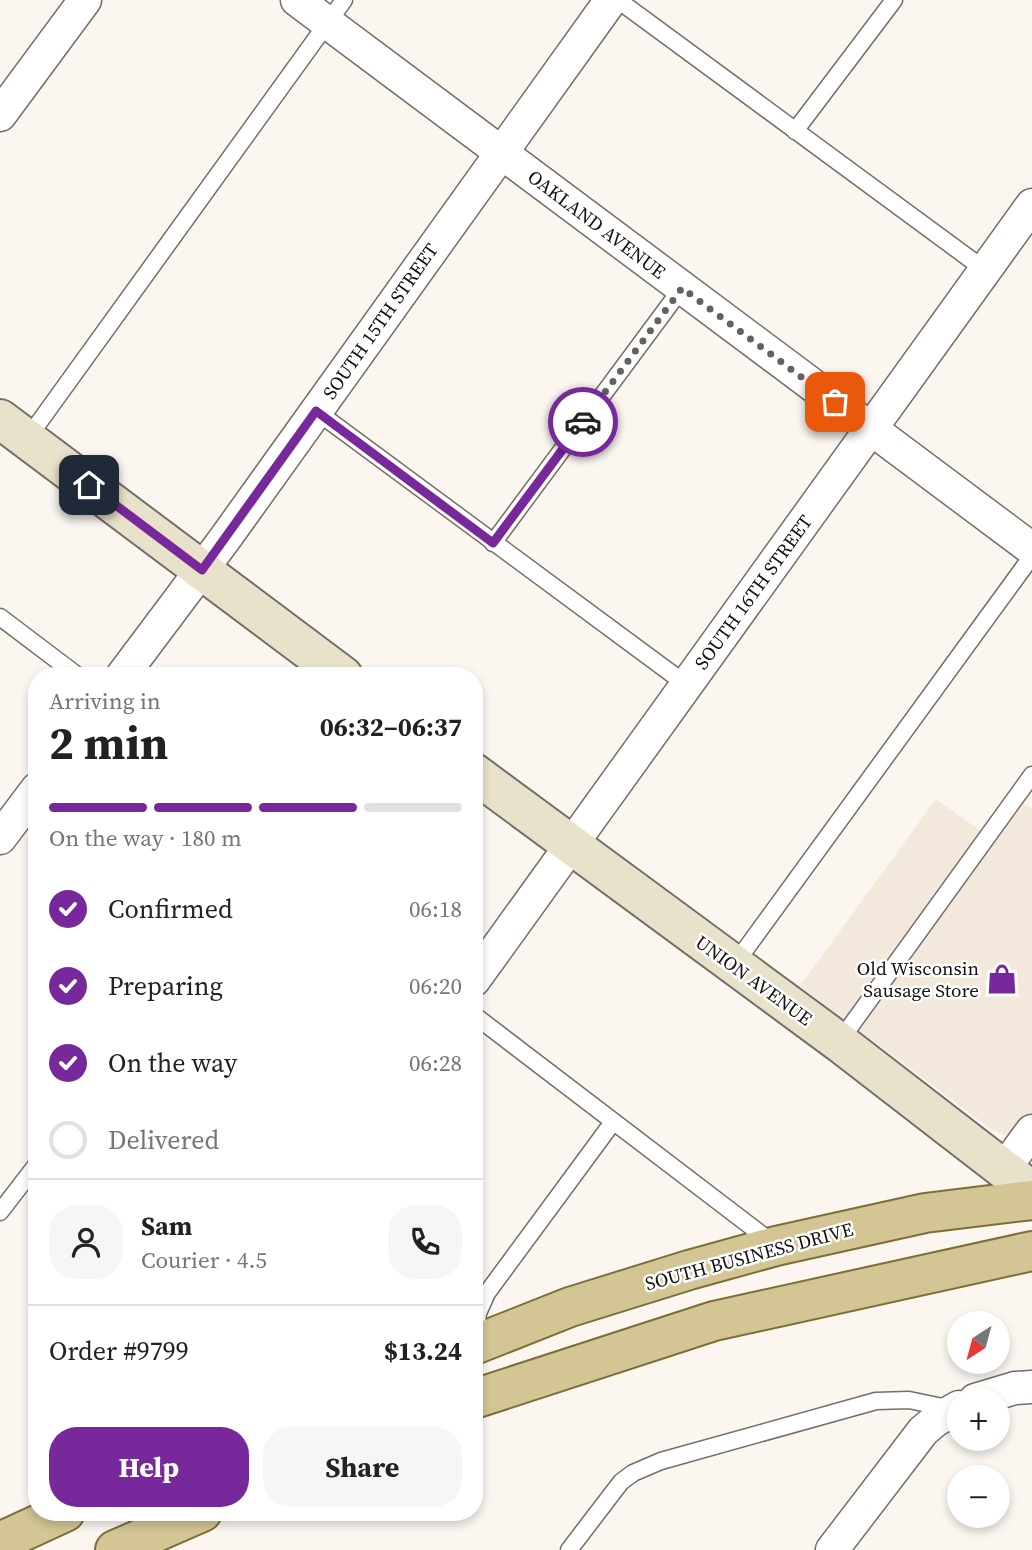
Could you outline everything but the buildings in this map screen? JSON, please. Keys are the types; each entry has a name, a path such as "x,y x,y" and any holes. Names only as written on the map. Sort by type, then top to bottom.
{"main road":[{"name":"SOUTH BUSINESS DRIVE","path":"483,1341 569,1307 776,1246 925,1213 1032,1200"},
{"path":"483,1396 714,1321 1032,1251"},
{"path":"0,1542 46,1521"},
{"path":"114,1550 181,1521"}],"street":[{"path":"0,115 85,0"},
{"name":"OAKLAND AVENUE","path":"297,0 336,12 500,152 1032,549"},
{"name":"SOUTH 15TH STREET","path":"129,667 202,570 611,0"},
{"name":"SOUTH 16TH STREET","path":"483,967 1032,205"},
{"path":"14,429 331,667"},
{"name":"UNION AVENUE","path":"483,781 839,1042 1018,1180"},
{"path":"5,820 28,798"},
{"path":"1018,1180 1032,1131"},
{"path":"832,1550 923,1431 947,1414"}],"lane":[{"path":"618,0 985,270"},
{"path":"795,131 894,0"},
{"path":"14,429 336,12"},
{"path":"493,543 682,288"},
{"path":"316,411 687,685"},
{"path":"734,965 1032,556"},
{"path":"0,617 66,667"},
{"path":"839,1042 1032,775"},
{"path":"483,1022 776,1246"},
{"path":"483,1303 490,1289 613,1122"},
{"path":"0,1212 28,1176"},
{"path":"569,1550 621,1482 633,1472 661,1461 876,1401 909,1400 947,1404"}],"shaded area":[{"path":"936,799 996,842 1024,803 1032,809 1032,1148 991,1129 800,986"}],"way so far":[{"path":"583,422 682,288 835,402"}],"place":[{"name":"Old Wisconsin Sausage Store","path":"1002,979"}],"route":[{"path":"89,485 202,570 316,411 493,543 583,422"}]}
